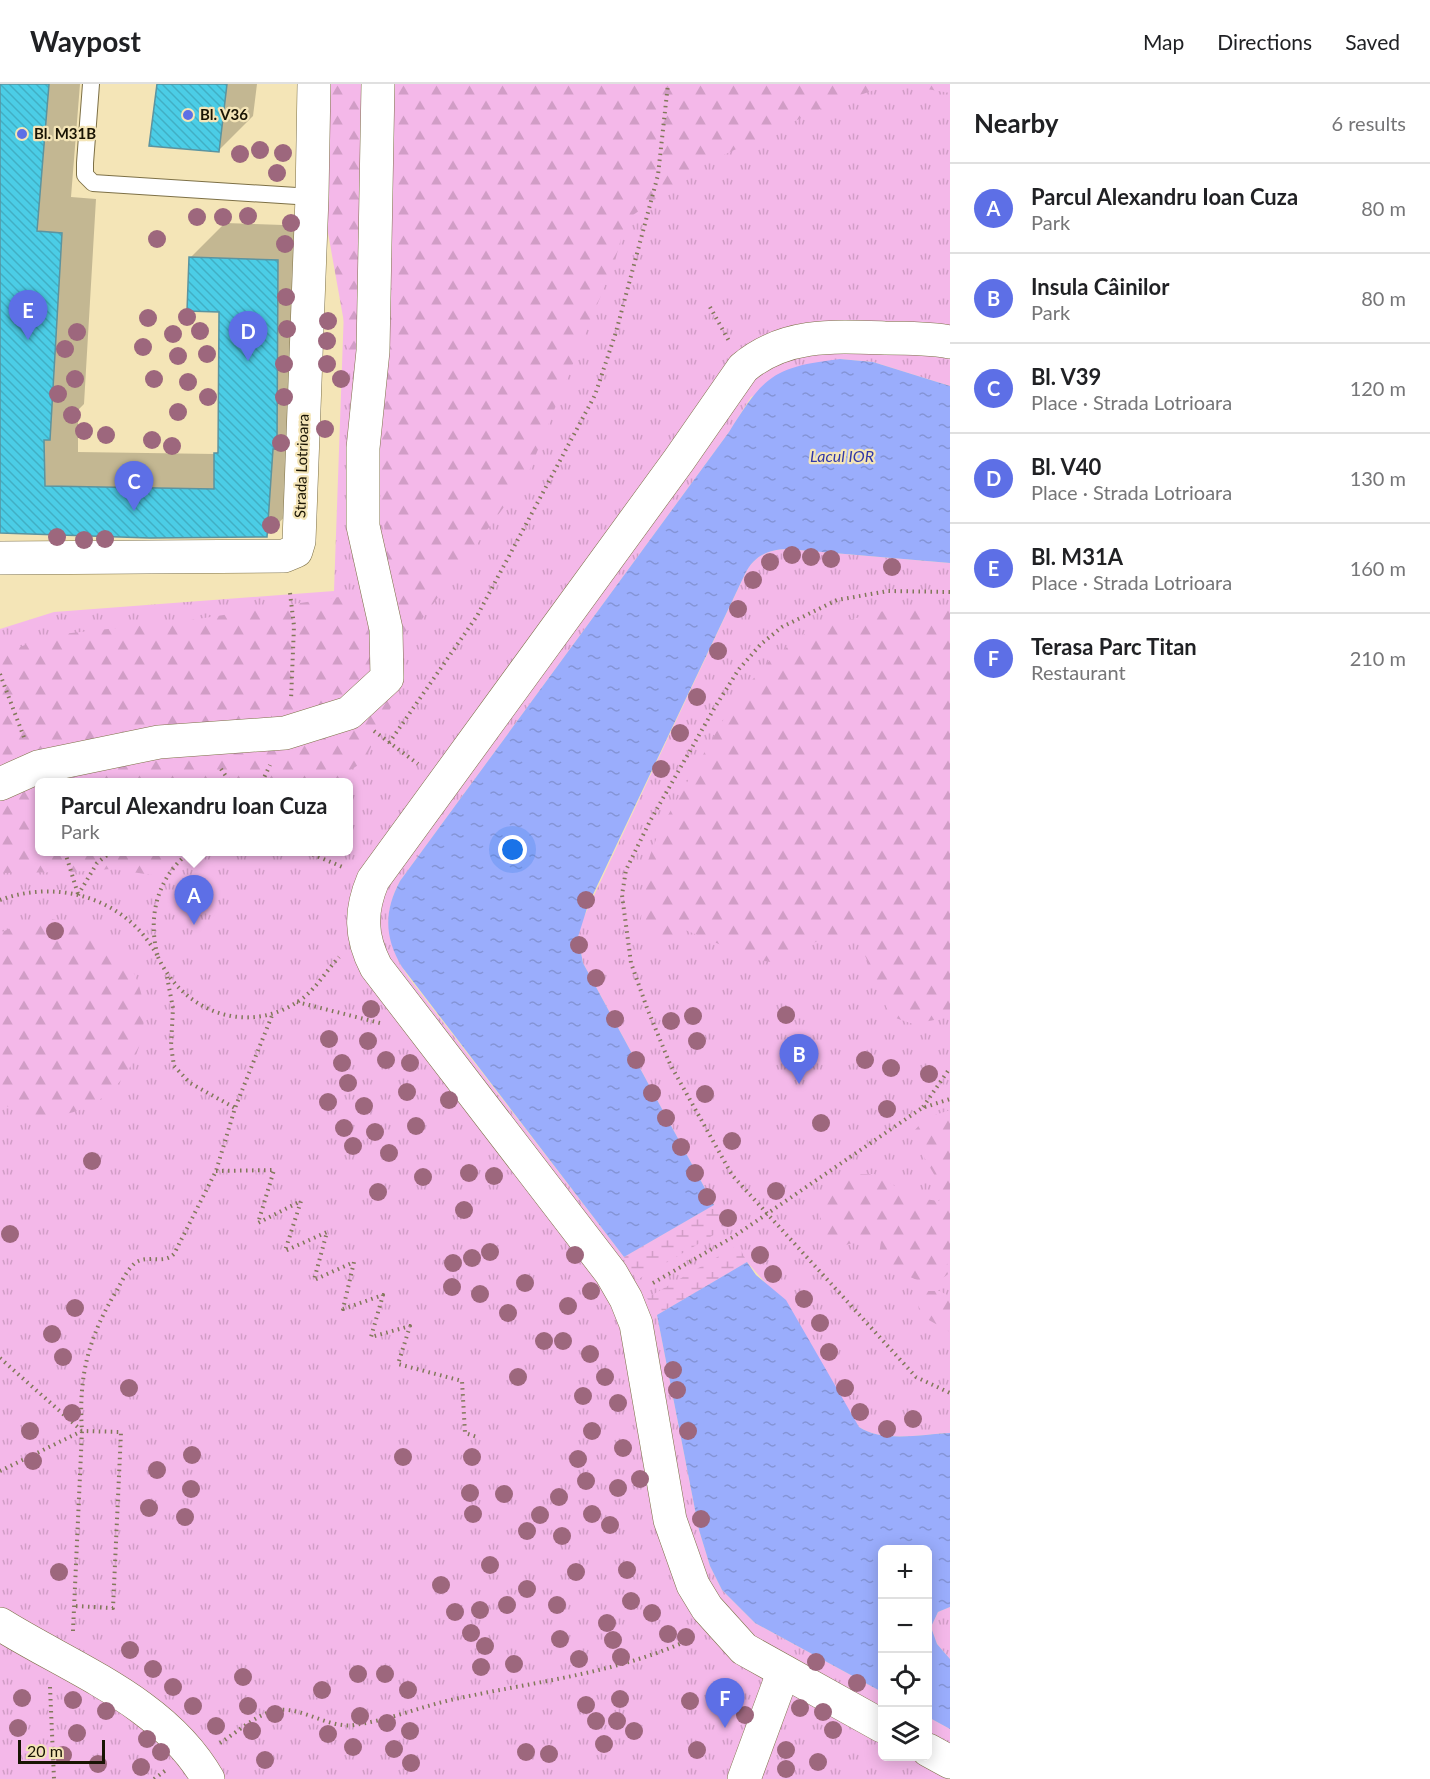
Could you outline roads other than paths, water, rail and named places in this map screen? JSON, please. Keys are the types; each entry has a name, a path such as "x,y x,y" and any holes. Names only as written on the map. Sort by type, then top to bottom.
{"street":[{"name":"Strada Lotrioara","path":"0,558 284,556 296,551 299,541 314,84"},
{"path":"0,784 38,767 159,742 285,733 349,713 387,678 386,629 363,526 363,448 373,351 378,84"},
{"path":"878,1724 783,1673 744,1649 718,1621 693,1585 670,1520 636,1324 626,1299 611,1273 376,966 365,942 363,929 366,898 373,880 744,368 754,359 782,345 815,337 950,342"},
{"path":"0,1624 111,1687 145,1711 202,1768"},
{"path":"744,1779 783,1673"},
{"path":"932,1753 950,1762"}],"lane":[{"path":"92,84 85,163 86,175 93,183 312,197"}],"water":[{"name":"Lacul IOR","path":"840,359 873,362 950,386 950,563 787,549 773,551 757,558 745,574 588,905 578,937 583,963 714,1205 624,1257 402,967 389,935 391,903 400,881 752,398 762,386 785,371 817,362"},
{"path":"747,1262 756,1275 786,1300 859,1427 869,1432 891,1436 950,1433 950,1607 938,1612 932,1625 932,1545 878,1545 878,1690 755,1623 722,1590 710,1566 699,1530 657,1315"},
{"path":"932,1630 937,1644 950,1659 950,1729 932,1719"}],"place":[{"name":"Bl. V36","path":"188,115"},
{"name":"Bl. M31B","path":"22,134"},
{"name":"Bl. M31A","path":"28,340"},
{"name":"Bl. V40","path":"248,361"},
{"name":"Bl. V39","path":"134,511"},
{"name":"Parcul Alexandru Ioan Cuza","path":"194,925"},
{"name":"Insula Câinilor","path":"799,1084"},
{"name":"Terasa Parc Titan","path":"725,1728"}]}
